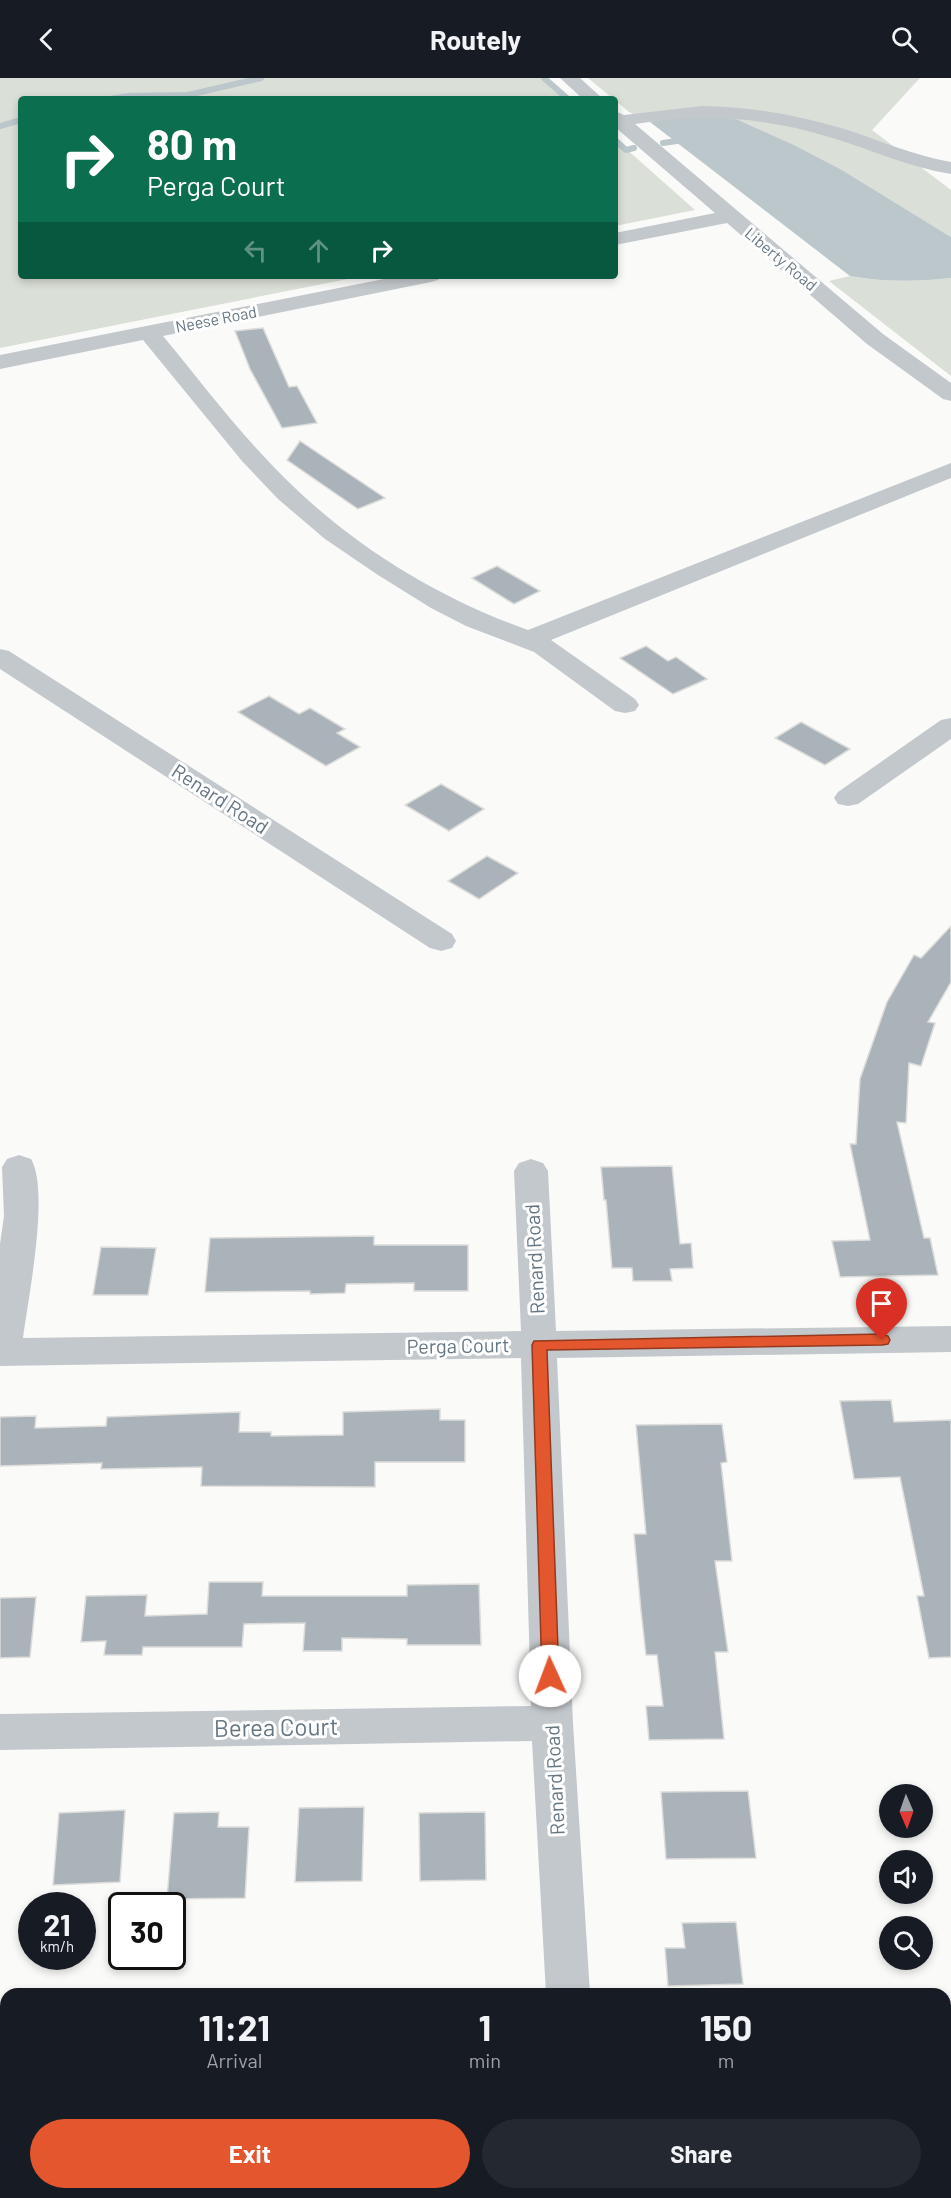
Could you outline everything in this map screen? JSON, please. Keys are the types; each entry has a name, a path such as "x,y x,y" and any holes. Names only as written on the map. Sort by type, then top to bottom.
{"street":[{"path":"569,78 590,96"},
{"path":"618,119 706,110 750,114 811,125 906,159 951,168"},
{"name":"Liberty Road","path":"618,120 875,339 951,394"},
{"path":"618,238 731,216"},
{"name":"Neese Road","path":"0,362 416,279"},
{"path":"148,332 267,474 334,534 394,574 467,617 506,634 530,639 543,646 626,705"},
{"path":"530,639 951,470"},
{"name":"Renard Road","path":"0,657 441,941"},
{"path":"848,798 951,726"},
{"path":"2,1352 21,1216 19,1167"},
{"name":"Renard Road","path":"531,1171 552,1724 568,1988"},
{"name":"Perga Court","path":"2,1352 951,1339"},
{"name":"Berea Court","path":"0,1732 552,1724"}],"shaded area":[{"path":"0,78 547,78 567,96 18,96 18,279 348,279 0,348"},
{"path":"588,78 920,78 872,130 951,190 951,237 842,170 798,147 650,122 629,112 618,103 618,96 610,96"},
{"path":"692,114 720,115 738,120 798,147 842,170 951,237 951,278 900,281 850,276 650,122"},
{"path":"618,142 695,210 618,225"},
{"path":"850,276 900,281 951,278 951,376 829,281"}],"building":[{"path":"263,328 289,387 297,386 317,423 282,428 250,369 235,331"},
{"path":"300,441 385,498 358,509 287,460"},
{"path":"497,566 540,591 514,604 472,578"},
{"path":"646,646 668,661 676,657 707,679 673,694 620,658"},
{"path":"269,696 299,714 310,708 345,729 337,733 360,747 326,766 238,712"},
{"path":"801,722 850,749 825,765 775,738"},
{"path":"441,784 484,809 449,831 405,805"},
{"path":"487,856 518,873 479,899 448,881"},
{"path":"951,926 951,982 928,1022 935,1023 921,1066 909,1063 906,1123 897,1122 924,1238 930,1238 938,1275 840,1277 832,1241 870,1240 850,1144 856,1144 860,1079 887,1002 914,955 921,958"},
{"path":"672,1166 680,1244 691,1243 693,1268 670,1269 672,1281 633,1281 632,1268 612,1268 601,1167"},
{"path":"374,1236 374,1245 468,1245 468,1291 414,1291 414,1283 346,1284 345,1293 205,1292 210,1238"},
{"path":"101,1247 156,1248 148,1295 93,1295"},
{"path":"891,1400 894,1422 951,1420 951,1657 929,1658 917,1596 924,1596 900,1477 854,1479 840,1401"},
{"path":"440,1409 440,1420 465,1420 465,1462 375,1462 375,1487 201,1486 202,1467 101,1469 102,1463 0,1466 0,1417 36,1416 35,1428 106,1426 107,1417 240,1412 239,1432 271,1432 271,1436 343,1435 343,1412"},
{"path":"722,1424 727,1462 721,1463 732,1561 715,1561 728,1652 715,1652 724,1739 649,1740 646,1706 663,1706 657,1655 646,1655 641,1611 634,1534 646,1534 636,1425"},
{"path":"209,1582 263,1582 262,1596 407,1596 407,1585 479,1584 481,1645 407,1645 407,1639 342,1638 342,1651 303,1651 305,1623 244,1624 242,1647 143,1647 142,1655 104,1655 106,1641 81,1642 86,1596 147,1595 145,1616 207,1614"},
{"path":"36,1597 30,1657 0,1658 0,1598"},
{"path":"748,1791 756,1858 666,1859 661,1792"},
{"path":"364,1807 362,1881 295,1882 299,1808"},
{"path":"125,1810 120,1882 53,1885 59,1813"},
{"path":"219,1812 218,1827 249,1827 245,1898 186,1899 186,1892 168,1892 174,1813"},
{"path":"485,1812 486,1880 420,1881 419,1813"},
{"path":"736,1922 743,1984 668,1986 665,1948 685,1948 682,1923"}],"waterway":[{"path":"129,96 188,95 261,78"},
{"path":"544,78 565,96"},
{"path":"0,126 18,121"},
{"path":"663,143 684,140"},
{"path":"618,143 626,150 634,148"}],"route":[{"path":"550,1676 539,1345 882,1340"}]}
